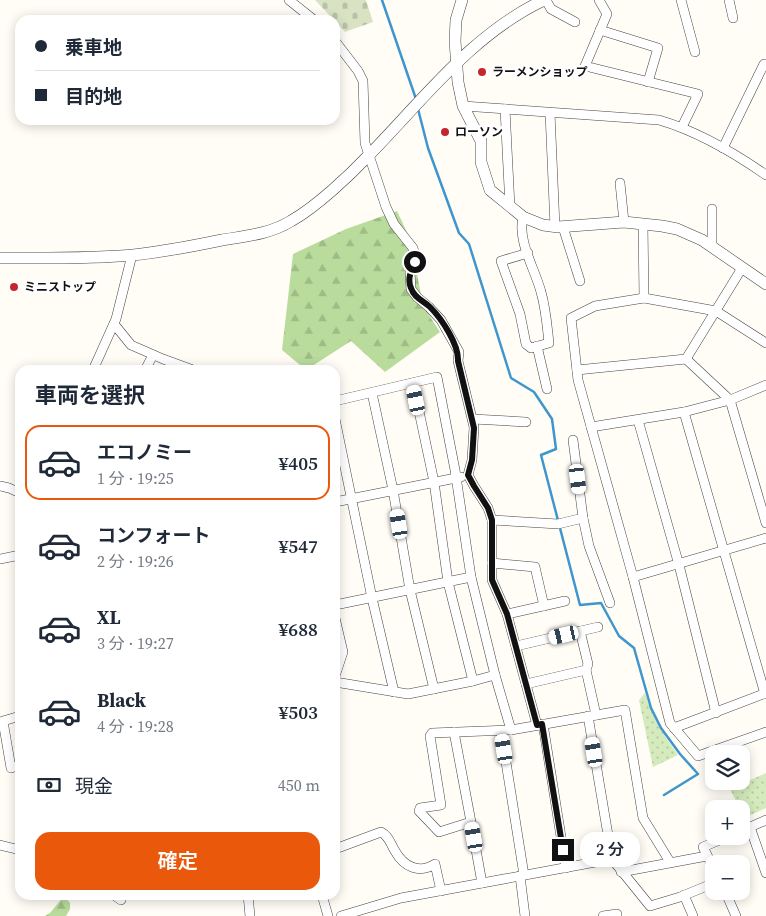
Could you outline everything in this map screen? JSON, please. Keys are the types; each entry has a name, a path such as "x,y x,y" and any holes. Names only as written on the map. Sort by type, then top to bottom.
{"street":[{"path":"289,0 308,15"},
{"path":"462,0 456,20 456,64 463,106 481,140 481,162 490,190 523,217 543,225 559,227 624,222 677,229 689,233 766,284"},
{"path":"0,258 132,255 268,232 291,222 314,206 369,156 409,111 471,49 521,11 545,0 550,9 575,22"},
{"path":"600,0 607,14 585,66 698,94 682,127"},
{"path":"681,0 695,52"},
{"path":"729,0 733,18"},
{"path":"600,30 658,48 648,82"},
{"path":"340,48 358,71 363,81 365,143 386,207 394,224 416,255 410,273 411,288 417,297 441,320 459,352 458,361 474,428 472,460 468,475 488,508 492,520 492,580 507,614 526,684 540,725 566,868"},
{"path":"722,148 764,64 766,64"},
{"path":"463,106 659,120 682,127 744,160 766,175"},
{"path":"505,109 510,207"},
{"path":"550,113 559,227 580,281"},
{"path":"620,183 624,222"},
{"path":"712,209 712,247"},
{"path":"523,217 521,226 542,293 549,343 531,348 526,344 520,314 501,262 528,253"},
{"path":"643,224 644,298"},
{"path":"95,365 114,324 132,255"},
{"path":"686,359 742,268"},
{"path":"766,343 716,311 644,298 595,306 571,318 578,380 634,577 670,723 698,756 766,732"},
{"path":"114,324 131,345 179,365"},
{"path":"536,346 547,389"},
{"path":"147,365 153,355"},
{"path":"577,370 686,359 730,400 766,523"},
{"path":"340,400 436,378 456,478 471,577 495,674 506,730 525,916"},
{"path":"413,383 434,482 448,582 473,681"},
{"path":"591,427 684,412 730,400 766,385"},
{"path":"372,393 393,490 410,590 434,689"},
{"path":"674,728 765,693 684,412"},
{"path":"472,419 526,422"},
{"path":"638,420 716,713"},
{"path":"573,440 583,518 589,546 610,602"},
{"path":"340,442 372,598 394,692"},
{"path":"340,501 468,475"},
{"path":"0,486 15,491"},
{"path":"492,520 558,524 583,518"},
{"path":"634,577 766,538"},
{"path":"0,559 15,556"},
{"path":"492,563 534,567 544,606"},
{"path":"340,603 471,577"},
{"path":"507,614 566,601"},
{"path":"516,646 598,627"},
{"path":"580,631 588,664 586,670 612,859 650,906 654,916"},
{"path":"340,639 343,652 340,661"},
{"path":"526,684 586,670"},
{"path":"340,683 408,694 473,681 495,674"},
{"path":"471,822 439,832 419,811 420,808 441,805 430,736 432,732 506,730 625,710 643,818 670,862"},
{"path":"15,717 3,721 11,768 15,767"},
{"path":"454,732 482,883"},
{"path":"750,827 766,820"},
{"path":"340,848 381,832 387,835 396,853 412,867 426,870 435,864 441,891"},
{"path":"750,838 766,873"},
{"path":"0,845 15,849"},
{"path":"707,855 703,847 708,845"},
{"path":"621,872 705,856"},
{"path":"341,916 401,898 612,859"},
{"path":"650,906 705,887"},
{"path":"684,895 693,916"},
{"path":"248,900 250,916"},
{"path":"323,900 328,916"},
{"path":"729,900 736,916"},
{"path":"603,916 617,914 617,916"}],"green space":[{"path":"315,0 366,0 373,22 345,32 340,27 340,15 329,15"},
{"path":"397,211 411,241 423,306 440,332 385,372 351,341 314,365 300,365 282,350 293,254 346,229"},
{"path":"645,693 659,726 678,755 653,767 639,700"},
{"path":"766,773 766,808 750,815 750,800 736,800 730,790 750,790 750,780"},
{"path":"61,900 67,900 70,903 70,909 66,916 45,916"}],"waterway":[{"path":"382,0 416,99"},
{"path":"418,109 428,148 459,233 469,244 511,378 534,392 552,419 556,449 541,455 580,605 601,603 619,636 634,648 651,708 661,728 698,774 664,795"}],"place":[{"name":"ラーメンショップ","path":"482,72"},
{"name":"ローソン","path":"445,132"},
{"name":"ミニストップ","path":"14,287"}],"route":[{"path":"415,262 409,279 413,293 441,320 459,352 458,361 474,428 472,460 468,475 488,508 492,520 492,580 507,614 537,725 542,724 563,850"}]}
